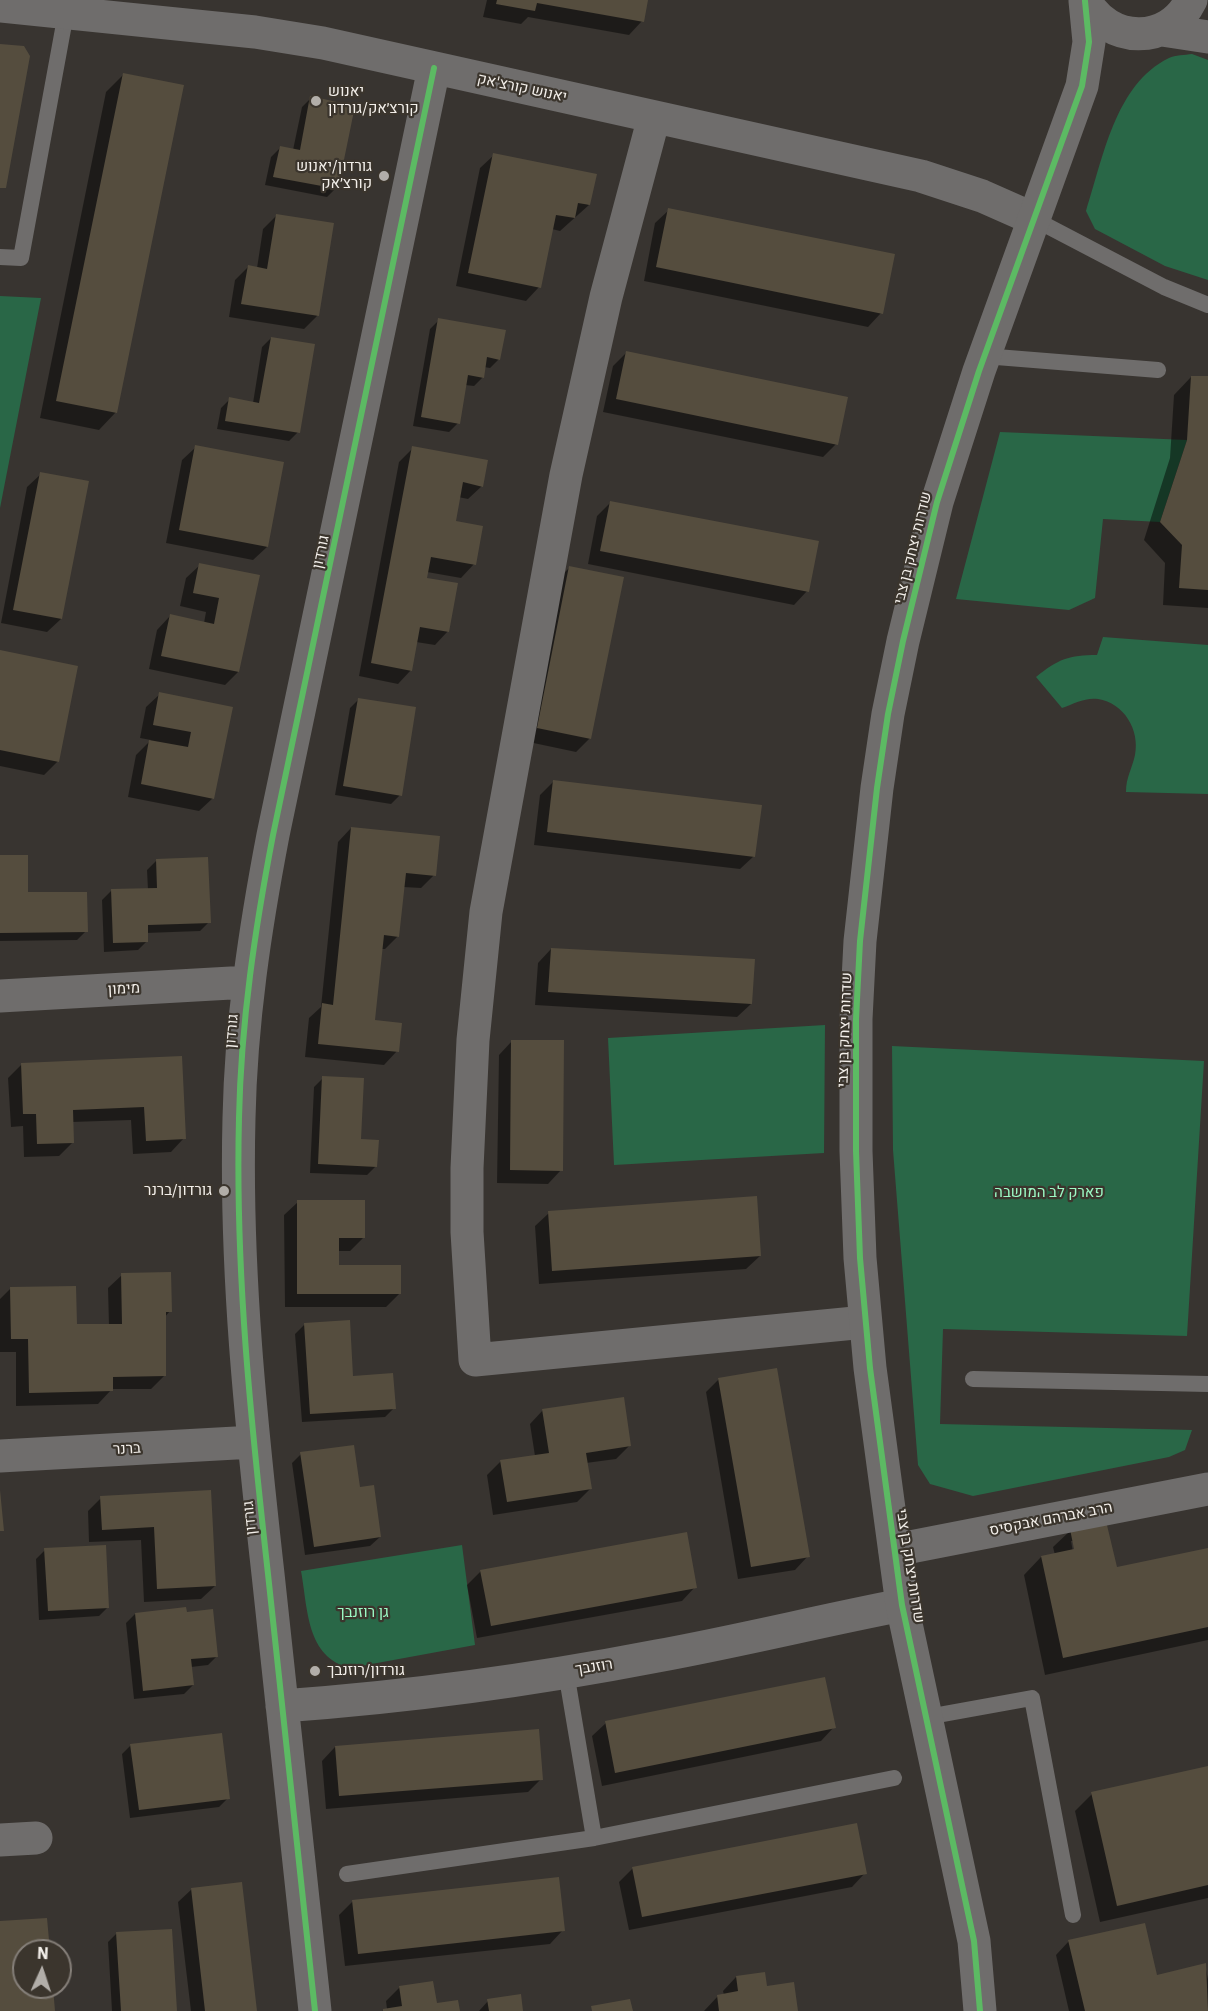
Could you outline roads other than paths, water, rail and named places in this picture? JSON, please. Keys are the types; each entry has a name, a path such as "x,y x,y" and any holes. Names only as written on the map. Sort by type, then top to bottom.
{"street":[{"name":"שדרות יצחק בן צבי","path":"980,2011 974,1941 902,1605 883,1479 865,1322 855,1151 856,1030 860,941 877,788 890,703 919,570 950,458 984,356 1080,94 1089,42 1085,0"},
{"path":"1085,0 1095,15 1109,27 1126,34 1153,32 1208,37"},
{"name":"שדרות יצחק בן צבי","path":"1080,94 1107,59 1128,42 1177,20 1191,0"},
{"name":"יאנוש קורצ'אק","path":"0,6 292,38 921,176 982,196 1034,219"},
{"name":"גורדון","path":"315,2011 242,1310 238,1181 242,1050 249,982 273,835 435,68"},
{"path":"654,117 604,307 566,476 486,912 473,1040 467,1168 467,1232 475,1360 865,1322"},
{"name":"מימון","path":"0,996 249,982"},
{"name":"ברנר","path":"0,1456 254,1442"},
{"name":"הרב אברהם אבקסיס","path":"895,1550 1208,1488"},
{"name":"רוזנבך","path":"282,1706 406,1695 566,1672 779,1632 902,1605"},
{"path":"0,1840 36,1838"},
{"name":"שדרות יצחק בן צבי","path":"974,1941 1002,2011"}],"lane":[{"path":"0,256 21,258 66,13"},
{"path":"1034,219 1152,282 1208,305"},
{"path":"984,356 1158,370"},
{"path":"973,1378 1208,1383"},
{"path":"566,1672 594,1838"},
{"path":"927,1716 1032,1698 1073,1915"},
{"path":"347,1874 594,1838 894,1778"}],"place":[{"name":"יאנוש קורצ׳אק/גורדון","path":"316,101"},
{"name":"גורדון/יאנוש קורצ׳אק","path":"384,176"},
{"name":"גורדון/ברנר","path":"224,1191"},
{"name":"גורדון/רוזנבך","path":"315,1671"}],"park label":[{"name":"פארק לב המושבה","path":"1049,1193"},
{"name":"גן רוזנבך","path":"363,1613"}]}
